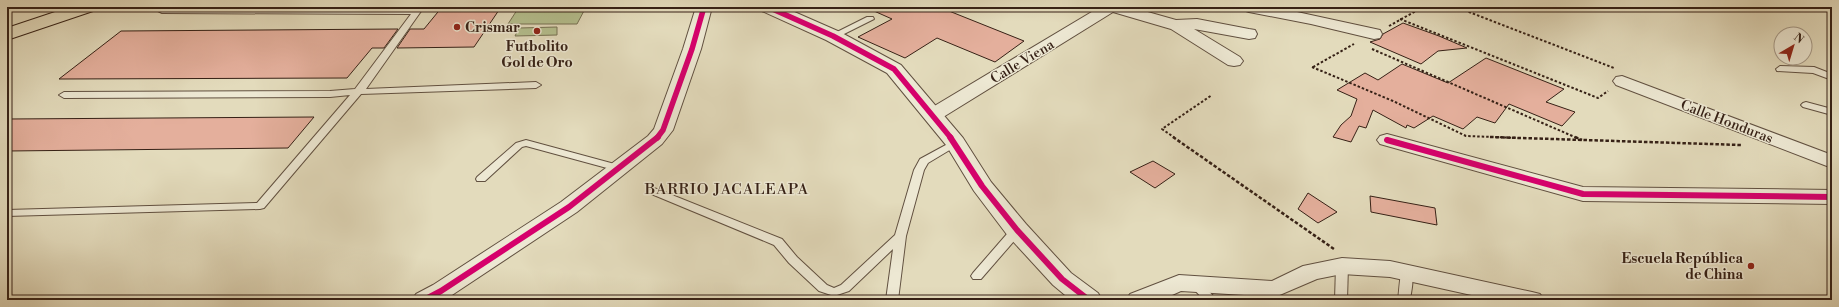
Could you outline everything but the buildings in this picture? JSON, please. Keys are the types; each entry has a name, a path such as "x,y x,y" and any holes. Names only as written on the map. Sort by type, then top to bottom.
{"highway":[{"path":"7,21 52,7"},
{"path":"7,34 87,7"}],"street":[{"path":"424,300 441,291 569,207 654,140 663,130 692,49 704,7"},
{"path":"768,7 833,36 894,69 933,115 955,144 982,186 1017,230 1062,279 1089,300"},
{"path":"1112,7 1175,25 1234,61"},
{"name":"Calle Viena","path":"933,115 1112,7"},
{"path":"1249,7 1311,19 1373,42"},
{"path":"1175,25 1197,24 1248,34"},
{"name":"Calle Honduras","path":"1622,81 1832,162"},
{"path":"1387,140 1583,194 1832,197"},
{"path":"1138,300 1179,283 1274,289 1311,272 1351,267 1390,269 1532,300"}],"lane":[{"path":"162,11 418,9"},
{"path":"7,213 260,206 358,91 364,86 418,9"},
{"path":"833,36 870,19"},
{"path":"1780,68 1814,70 1832,77"},
{"path":"64,95 330,94 358,91 536,85"},
{"path":"1806,105 1832,112"},
{"path":"481,179 515,149 526,143 618,168"},
{"path":"892,300 900,236 919,170 924,161 955,144"},
{"path":"653,191 764,234 778,242 793,260 823,288 834,292 845,288 900,236"},
{"path":"977,276 1017,230"},
{"path":"1341,300 1351,267"},
{"path":"1404,300 1407,281 1406,273"},
{"path":"1194,283 1211,300"}],"path":[{"path":"1400,19 1598,98 1631,75 1456,7"},
{"path":"1373,42 1585,141"},
{"path":"1312,67 1393,101 1466,136 1747,145"},
{"path":"1212,95 1162,129 1351,267"}],"green space":[{"path":"519,7 586,7 577,24 508,24"},
{"name":"Futbolito Gol de Oro","path":"557,27 557,35 515,36 519,28"}],"cycle path":[{"path":"424,300 441,291 569,207 655,140 663,130 692,49 704,7"},
{"path":"768,7 833,36 894,69 955,143 982,186 1017,230 1062,279 1089,300"},
{"path":"1387,140 1583,194 1832,197"}],"place":[{"name":"Crismar","path":"457,27"},
{"name":"Futbolito Gol de Oro","path":"537,31"},
{"name":"Escuela República de China","path":"1751,266"}],"district":[{"name":"BARRIO JACALEAPA","path":"727,189"}]}
